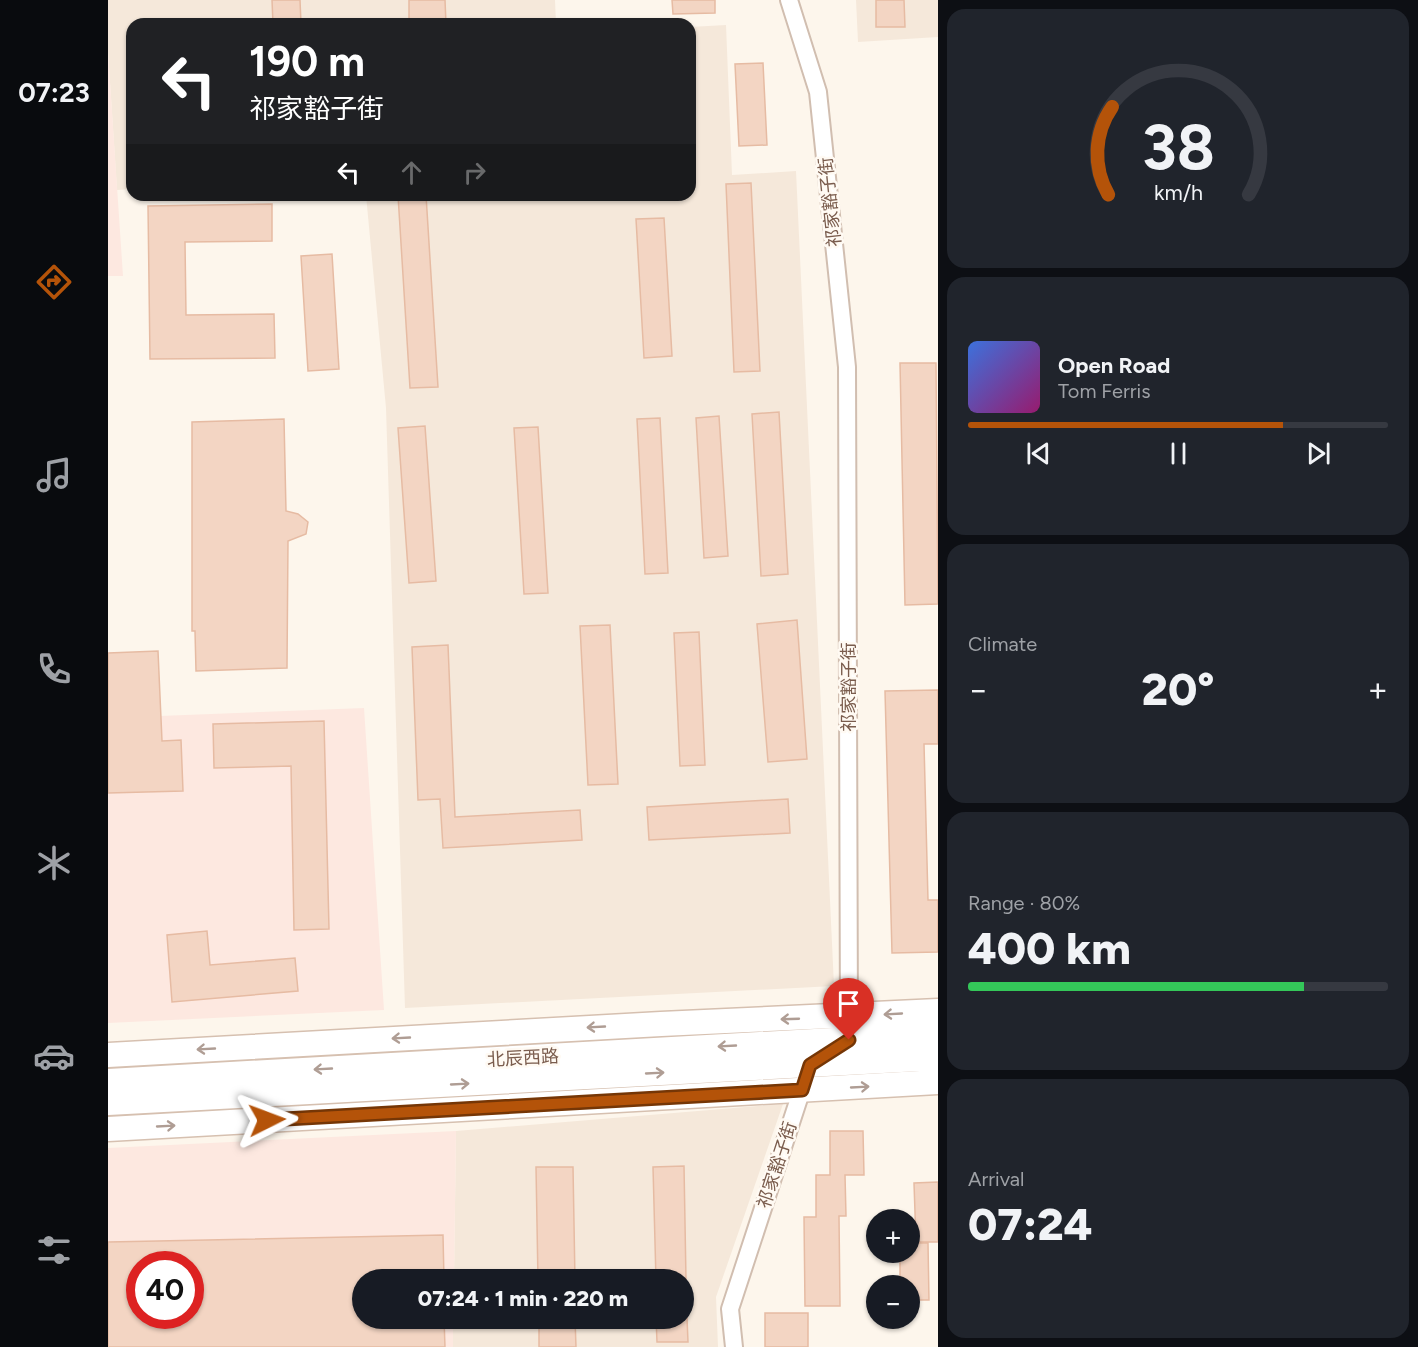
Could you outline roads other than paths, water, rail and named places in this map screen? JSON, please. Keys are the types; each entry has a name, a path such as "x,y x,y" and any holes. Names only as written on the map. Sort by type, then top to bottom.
{"main road":[{"name":"北辰西路","path":"118,1080 849,1028 938,1011"},
{"name":"北辰西路","path":"118,1054 649,1024 849,1028 938,1034"},
{"path":"118,1054 118,1080"},
{"name":"北辰西路","path":"108,1103 938,1058"},
{"path":"108,1129 938,1082"}],"street":[{"name":"祁家豁子街","path":"789,0 818,93 847,367 849,1028"},
{"path":"810,1065 849,1028"},
{"name":"祁家豁子街","path":"734,1347 730,1309 810,1065"}]}
